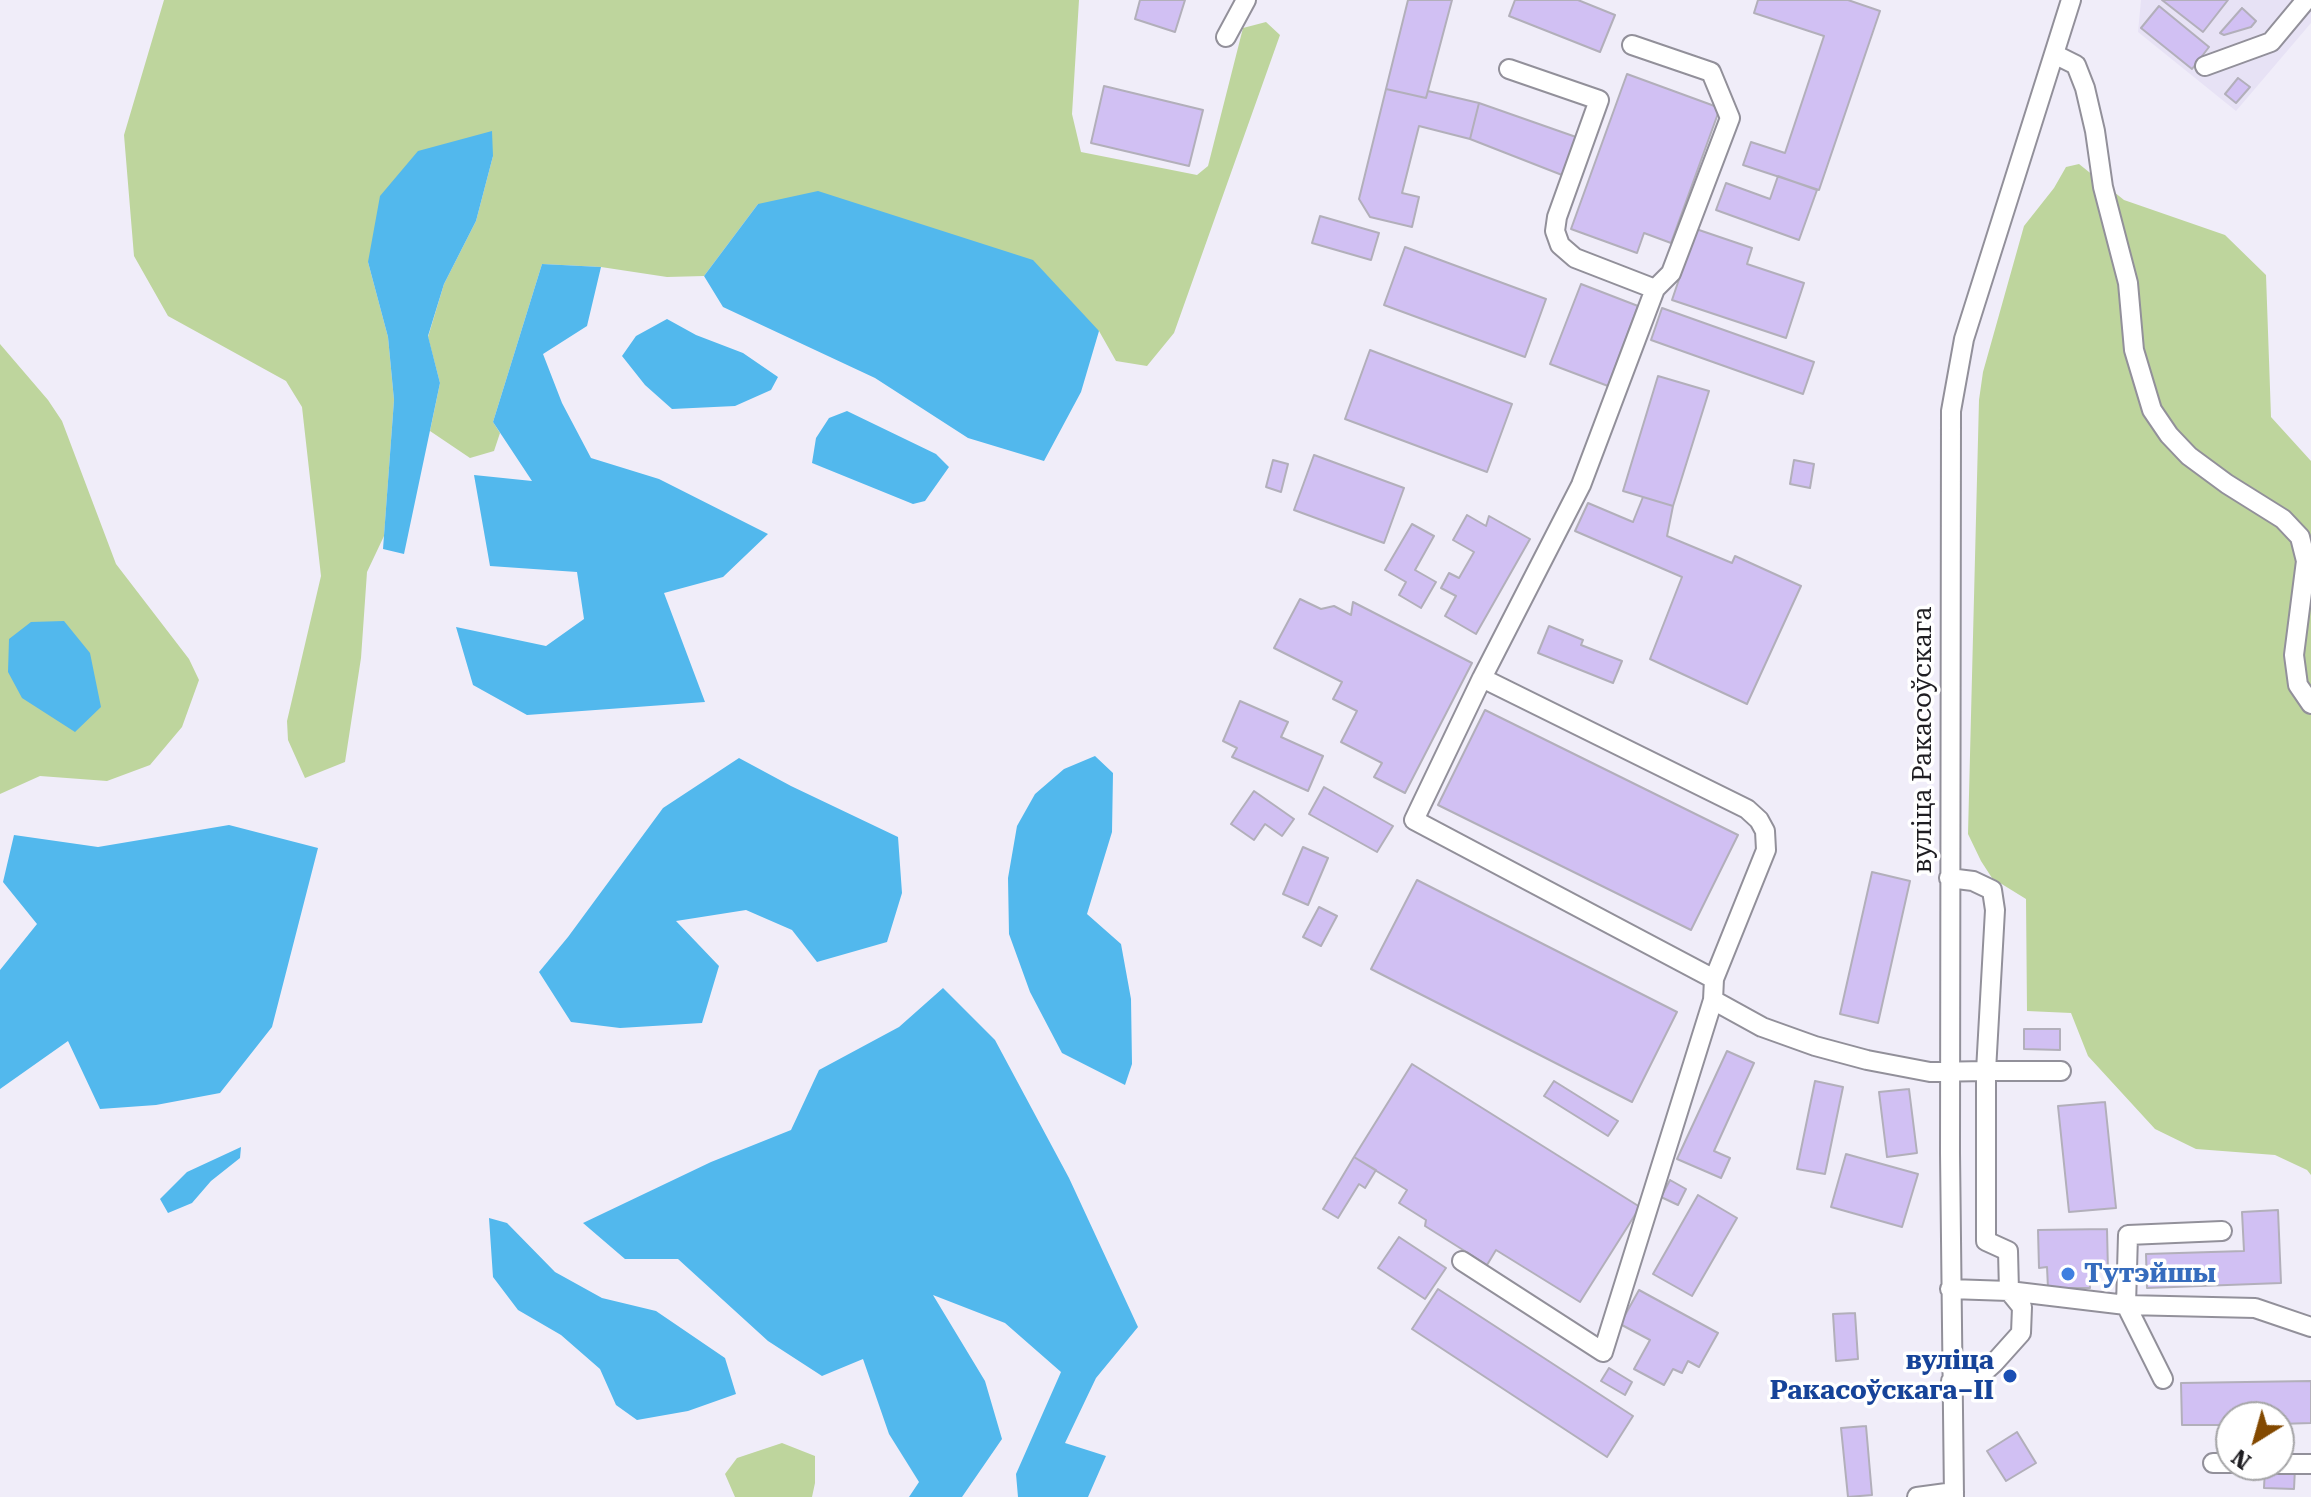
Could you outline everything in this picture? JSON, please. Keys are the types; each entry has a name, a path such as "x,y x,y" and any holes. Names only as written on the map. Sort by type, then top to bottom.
{"street":[{"path":"1226,37 1246,0"},
{"name":"вуліца Ракасоўскага","path":"1954,1495 1950,1289 1951,411 1964,339 2071,0"},
{"path":"2205,66 2271,42 2306,0"},
{"path":"1632,45 1711,72 1730,118 1671,273 1655,289 1581,485 1482,678 1414,820 1714,979"},
{"path":"2054,54 2076,65 2085,88 2103,187 2128,283 2134,350 2152,410 2169,435 2189,456 2283,519 2300,537 2306,561 2294,655 2298,685 2311,704"},
{"path":"1509,69 1599,100 1557,217 1555,231 1560,245 1575,258 1655,289"},
{"path":"1462,1261 1603,1352 1713,1000 1714,979 1766,850 1765,831 1747,809 1482,678"},
{"path":"1949,878 1973,881 1992,890 1995,910 1986,1071 1986,1241 2008,1251 2009,1291 2022,1307 2021,1333 1984,1372 1965,1380 1951,1381"},
{"path":"1713,1000 1762,1027 1867,1060 1930,1072 2061,1071"},
{"path":"2163,1379 2126,1305 2128,1235 2222,1231"},
{"path":"1950,1289 2009,1291 2126,1305 2255,1308 2311,1327"},
{"path":"1917,1497 1954,1495"}],"shaded area":[{"path":"2141,0 2311,0 2311,23 2236,111 2138,32"}],"green space":[{"path":"164,0 1079,0 1072,114 1081,152 1197,175 1208,166 1243,28 1266,22 1280,35 1174,333 1147,366 1116,361 1099,331 758,204 704,276 667,277 601,267 542,264 493,422 500,433 494,451 470,458 430,431 440,383 428,337 444,284 476,221 493,156 368,262 388,337 394,400 384,536 367,572 361,658 345,762 305,778 288,740 287,721 321,576 302,407 286,381 168,316 134,256 124,135"},
{"path":"2079,164 2124,200 2225,235 2266,275 2271,417 2311,461 2311,1175 2307,1170 2275,1155 2196,1149 2155,1129 2088,1056 2071,1013 2027,1011 2026,899 1992,878 1968,834 1979,400 1983,372 2024,226 2054,188 2066,167"},
{"path":"0,344 62,421 116,564 189,659 199,680 182,727 150,765 107,781 40,776 0,794"},
{"path":"782,1443 815,1456 812,1497 735,1497 725,1474 737,1458"}],"water":[{"path":"492,131 493,156 476,221 444,284 428,336 440,383 404,554 383,549 394,400 388,337 368,262 380,196 418,151"},
{"path":"818,191 1033,260 1099,331 1081,392 1044,461 968,438 875,378 723,307 704,276 758,204"},
{"path":"542,264 601,267 587,326 543,354 562,403 591,458 659,479 768,534 723,577 664,593 705,702 527,715 473,685 456,627 546,646 584,619 577,572 490,566 474,475 532,481 493,422"},
{"path":"667,319 696,335 743,353 778,377 771,390 735,406 672,409 645,385 622,356 636,336"},
{"path":"847,411 936,454 949,467 925,501 913,504 812,463 816,438 829,418"},
{"path":"64,621 90,653 101,707 75,732 22,698 8,672 9,639 31,622"},
{"path":"1095,756 1113,773 1112,832 1087,914 1121,944 1131,999 1132,1064 1125,1085 1062,1053 1030,992 1009,934 1008,878 1017,826 1035,794 1064,769"},
{"path":"739,758 898,837 902,893 887,942 817,962 792,930 746,910 676,921 719,966 702,1023 620,1028 571,1022 539,972 663,808"},
{"path":"229,825 318,848 272,1027 220,1093 156,1105 100,1109 68,1041 0,1089 0,970 37,924 3,882 14,835 98,847"},
{"path":"943,988 995,1040 1069,1178 1138,1327 1096,1378 1065,1443 1106,1456 1088,1497 1018,1497 1016,1474 1061,1372 1005,1323 933,1295 985,1381 1002,1439 962,1497 909,1497 919,1482 889,1434 863,1359 822,1376 768,1341 678,1259 625,1259 583,1223 711,1162 791,1130 819,1070 899,1027"},
{"path":"241,1147 240,1158 211,1181 192,1203 168,1213 160,1199 187,1172"},
{"path":"489,1218 507,1223 555,1272 602,1298 656,1311 725,1358 736,1394 688,1411 637,1420 616,1405 600,1369 561,1335 518,1310 493,1277"}],"building":[{"path":"1140,0 1185,0 1175,32 1135,19"},
{"path":"1408,0 1452,0 1426,98 1386,89"},
{"path":"1515,0 1578,0 1615,15 1600,52 1509,16"},
{"path":"1758,0 1848,0 1880,11 1819,190 1743,165 1751,142 1785,153 1824,36 1754,13"},
{"path":"2162,0 2228,0 2203,32"},
{"path":"2159,6 2209,47 2192,69 2141,28"},
{"path":"2242,8 2256,21 2251,27 2224,35 2220,33"},
{"path":"1627,74 1720,108 1671,243 1644,233 1637,253 1571,229"},
{"path":"2238,78 2250,87 2236,103 2225,94"},
{"path":"1104,86 1203,110 1189,166 1091,143"},
{"path":"1386,89 1426,98 1428,91 1479,103 1470,139 1419,126 1402,193 1419,197 1412,227 1370,217 1359,199"},
{"path":"1479,103 1576,137 1562,175 1470,139"},
{"path":"1778,176 1817,190 1799,240 1716,210 1726,183 1770,199"},
{"path":"1320,216 1379,233 1371,260 1312,243"},
{"path":"1696,229 1752,248 1747,264 1804,283 1786,338 1672,300"},
{"path":"1405,247 1546,299 1525,357 1384,305"},
{"path":"1581,284 1638,306 1608,386 1550,364"},
{"path":"1662,308 1814,362 1803,394 1651,340"},
{"path":"1370,350 1512,404 1487,472 1345,419"},
{"path":"1658,376 1709,391 1673,506 1623,491"},
{"path":"1314,455 1404,488 1384,543 1294,510"},
{"path":"1273,460 1288,464 1281,492 1266,487"},
{"path":"1794,460 1814,464 1810,488 1790,484"},
{"path":"1643,497 1673,506 1667,536 1732,563 1735,556 1801,586 1747,704 1650,659 1682,577 1575,531 1588,503 1633,522"},
{"path":"1467,515 1486,526 1489,516 1530,539 1476,634 1445,616 1456,596 1441,588 1449,573 1459,578 1474,552 1453,540"},
{"path":"1412,524 1434,536 1415,570 1436,582 1421,608 1399,595 1406,582 1385,570"},
{"path":"1300,599 1321,609 1334,606 1351,615 1353,602 1472,663 1405,793 1374,777 1382,763 1341,742 1357,711 1333,699 1342,682 1274,648"},
{"path":"1549,626 1583,640 1581,645 1622,661 1613,683 1538,653"},
{"path":"1240,701 1288,722 1281,737 1323,756 1308,791 1232,757 1237,748 1223,741"},
{"path":"1485,710 1738,835 1691,930 1438,805"},
{"path":"1324,787 1393,826 1377,852 1309,814"},
{"path":"1254,791 1294,819 1282,836 1265,824 1254,840 1231,824"},
{"path":"1303,847 1328,858 1308,905 1283,894"},
{"path":"1872,872 1910,881 1878,1023 1840,1014"},
{"path":"1417,880 1677,1012 1632,1102 1371,969"},
{"path":"1319,907 1337,916 1321,946 1303,937"},
{"path":"2024,1029 2060,1029 2060,1050 2024,1049"},
{"path":"1727,1051 1754,1063 1714,1151 1730,1158 1721,1178 1677,1159"},
{"path":"1412,1064 1640,1207 1580,1302 1496,1250 1487,1265 1425,1226 1426,1220 1399,1203 1407,1190 1354,1157"},
{"path":"1554,1081 1618,1121 1608,1136 1544,1096"},
{"path":"1815,1081 1843,1087 1825,1174 1797,1169"},
{"path":"1909,1089 1917,1153 1887,1157 1879,1092"},
{"path":"2105,1102 2116,1208 2069,1212 2058,1106"},
{"path":"1846,1154 1918,1174 1902,1227 1831,1207"},
{"path":"1354,1157 1376,1170 1365,1188 1359,1184 1338,1218 1323,1209"},
{"path":"1670,1180 1686,1189 1678,1205 1661,1197"},
{"path":"1698,1195 1737,1218 1692,1296 1653,1274"},
{"path":"2278,1210 2281,1283 2147,1288 2146,1254 2244,1251 2242,1212"},
{"path":"2107,1229 2108,1272 2089,1272 2090,1288 2048,1288 2047,1267 2039,1268 2038,1230"},
{"path":"1399,1237 1446,1268 1425,1299 1378,1268"},
{"path":"1438,1289 1633,1416 1607,1457 1412,1329"},
{"path":"1639,1290 1718,1333 1699,1367 1688,1361 1682,1373 1673,1369 1664,1385 1634,1369 1650,1340 1620,1324"},
{"path":"1855,1313 1858,1359 1836,1361 1833,1314"},
{"path":"1609,1368 1632,1382 1625,1395 1601,1381"},
{"path":"2311,1381 2311,1423 2295,1424 2295,1401 2215,1401 2215,1425 2182,1425 2181,1383"},
{"path":"1866,1426 1872,1495 1848,1497 1841,1428"},
{"path":"2017,1432 2036,1463 2006,1481 1987,1451"},
{"path":"2264,1481 2294,1481 2294,1489 2264,1488"}],"place":[{"name":"Тутэйшы","path":"2068,1274"},
{"name":"вуліца Ракасоўскага–II","path":"2010,1376"}]}
